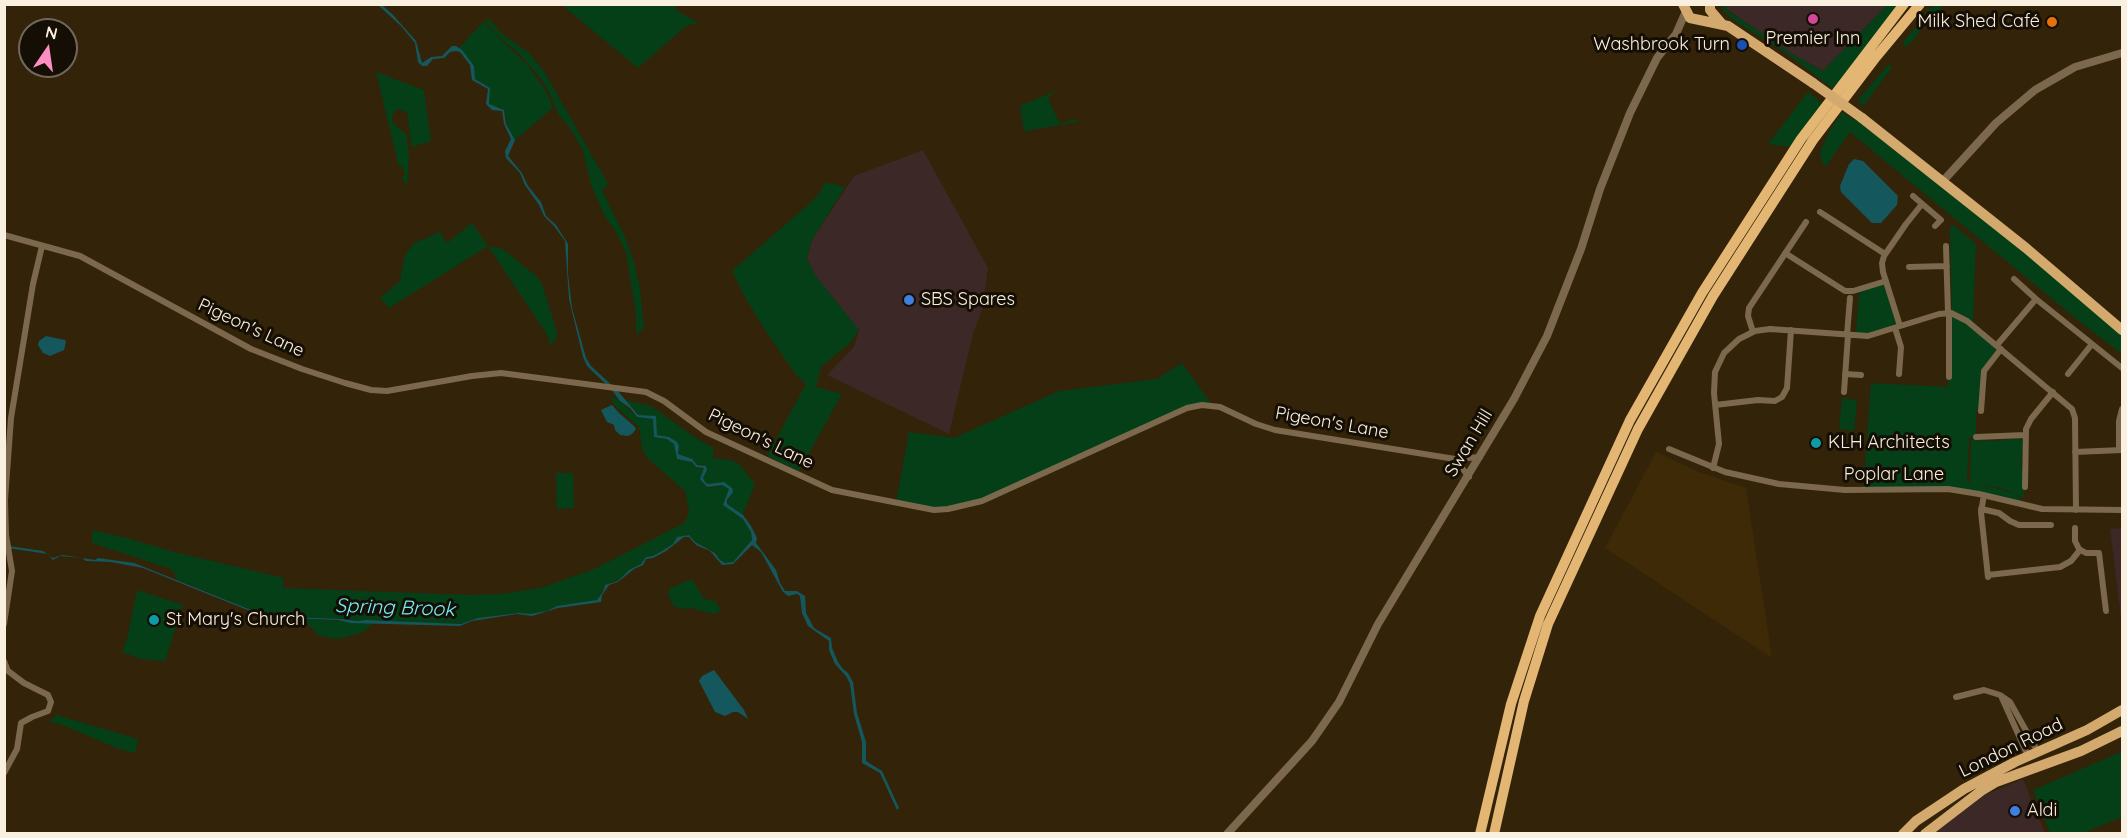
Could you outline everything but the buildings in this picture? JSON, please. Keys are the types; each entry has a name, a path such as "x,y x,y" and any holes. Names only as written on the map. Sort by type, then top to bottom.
{"highway":[{"path":"1480,834 1511,704 1540,616 1630,420 1702,293 1801,139 1904,4"},
{"path":"1494,834 1524,701 1548,624 1638,429 1713,296 1813,140 1876,57 1920,4"}],"main road":[{"path":"1685,7 1688,16 1722,24"},
{"path":"1698,20 1709,15 1710,7"},
{"path":"1710,7 1722,24 1813,83 1943,181 2122,330"},
{"name":"London Road","path":"1903,834 1916,821 1964,789 2087,730 2122,710"},
{"path":"2021,773 2031,766 2034,756 2061,754 2122,731"},
{"name":"London Road","path":"1928,831 1996,782 2081,751 2122,731"}],"street":[{"name":"Swan Hill","path":"1676,34 1685,7"},
{"name":"Swan Hill","path":"1227,834 1277,782 1319,732 1339,702 1378,624 1469,477 1547,336 1630,113 1657,58 1676,34 1698,20"},
{"path":"1943,181 1996,123 2034,90 2075,68 2122,53"},
{"path":"1913,196 1941,220 1935,226"},
{"path":"1899,374 1901,347 1898,327 1882,267 1886,254 1923,204"},
{"path":"1820,212 1886,254"},
{"path":"1753,332 1748,316 1749,308 1806,222"},
{"name":"Pigeon's Lane","path":"4,235 80,256 251,349 345,383 371,390 387,391 501,373 646,392 664,401 706,432 832,490 934,510 982,501 1187,408 1202,405 1220,407 1275,430 1455,459 1480,457"},
{"path":"4,624 12,571 7,542 5,494 11,418 33,284 42,246"},
{"path":"1946,246 1949,377"},
{"path":"1785,253 1845,291 1853,291 1886,281"},
{"path":"1909,267 1947,266"},
{"path":"2014,279 2122,368"},
{"path":"1844,392 1850,298"},
{"path":"1981,411 1984,371 1999,347 2036,299"},
{"path":"1713,468 1719,444 1714,382 1719,362 1731,346 1753,332 1768,329 1871,335 1948,313 1962,318 1999,347 2068,405 2075,414 2076,510"},
{"path":"1715,405 1759,400 1775,401 1782,397 1787,388 1791,330"},
{"path":"2068,374 2092,344"},
{"path":"1845,374 1861,375"},
{"path":"2025,487 2025,435 2028,423 2053,392"},
{"path":"2075,452 2121,450 2119,421 2122,409"},
{"path":"1976,437 2025,435"},
{"name":"Poplar Lane","path":"1669,449 1713,468 1763,481 1837,490 1938,489 1984,495 2042,508 2122,510"},
{"path":"1455,459 1469,477"},
{"path":"1984,495 1981,509 1988,577 2060,567 2071,561 2080,550"},
{"path":"1981,509 1997,512 2019,525 2052,525"},
{"path":"2075,528 2075,541 2080,550 2086,553 2099,553 2106,611"},
{"path":"1976,547 1984,546"},
{"path":"4,661 8,671 24,683 48,695 51,702 48,711 21,723 17,749 4,773"},
{"path":"1956,698 1984,690 2010,702 2034,756"},
{"path":"2000,696 2008,706 2034,756"}],"shaded area":[{"path":"1728,4 1887,5 1823,71 1792,54 1725,8"},
{"name":"SBS Spares","path":"923,150 988,268 982,310 973,334 949,434 827,375 854,347 859,330 815,275 807,258 812,240 854,176"},
{"path":"1656,452 1699,472 1746,488 1772,658 1605,548"},
{"path":"2122,528 2122,626 2110,529"},
{"path":"2023,779 2045,833 1932,834 1975,799"}],"green space":[{"path":"562,5 675,5 677,11 699,23 685,27 638,68"},
{"path":"1721,5 1728,5 1725,9 1792,54 1823,71 1887,5 1900,5 1833,89 1790,56 1732,19 1723,11"},
{"path":"1935,5 1944,5 1937,13 1938,19 1933,24 1924,24 1914,40 1904,46 1903,43 1907,37 1924,19 1927,11"},
{"path":"489,18 500,32 529,53 544,71 608,184 602,190 625,237 640,289 644,328 636,335 636,313 626,252 615,230 605,217 592,187 582,148 559,115 548,90 538,75 494,32 485,21"},
{"path":"483,22 528,66 546,91 553,108 515,140 508,129 506,115 501,107 489,105 490,88 475,79 474,66 459,48"},
{"path":"1892,65 1864,105 1860,104 1858,100 1862,95 1887,66"},
{"path":"376,72 424,90 431,141 412,147 407,112 397,109 392,116 393,123 407,135 409,157 407,187 402,177 405,175 402,166 399,167"},
{"path":"1056,91 1048,98 1060,124 1074,119 1079,122 1024,131 1020,106"},
{"path":"1808,92 1823,104 1792,147 1768,144"},
{"path":"1842,112 1855,120 1862,118 2122,330 2122,354 1850,132 1826,166 1823,165 1820,152"},
{"path":"825,182 845,187 812,240 807,259 815,275 859,330 850,343 821,367 816,387 842,394 799,471 767,456 806,384 796,375 765,330 732,271 809,204 819,194"},
{"path":"472,223 488,246 389,308 380,298 400,281 405,255 414,243 439,231 447,243"},
{"path":"1952,224 1976,244 1974,324 2001,349 1986,367 1981,411 1976,412 1976,437 1969,438 1967,482 1970,482 1971,440 1995,441 2020,438 2023,443 2021,467 2024,498 2004,489 1978,483 2015,494 2025,505 1965,491 1863,491 1871,383 1948,387 1949,313 1952,313 1950,229"},
{"path":"488,246 503,249 537,277 542,284 557,332 557,337 550,346 548,336"},
{"path":"1886,281 1900,326 1871,335 1856,335 1859,290"},
{"path":"1182,363 1212,405 1195,406 994,496 948,509 896,503 909,432 954,438 1059,391 1157,379"},
{"path":"610,398 618,399 637,417 653,419 654,437 667,439 675,444 677,459 692,462 694,466 704,468 701,476 708,488 722,485 729,489 724,505 743,519 751,532 752,540 733,562 722,562 715,552 695,542 689,535 677,537 673,544 653,556 646,557 641,564 629,570 618,581 613,581 603,587 598,600 557,606 547,611 530,614 519,613 478,618 461,624 357,621 266,616 176,579 174,572 168,568 92,543 92,530 284,578 283,588 470,595 502,594 544,587 594,569 684,523 688,515 685,491 648,459 642,449 639,427 617,408"},
{"path":"1842,398 1857,400 1854,431 1839,429"},
{"path":"625,400 651,406 714,448 713,458 731,460 739,464 755,484 743,515 727,504 732,492 724,482 708,484 705,482 703,478 707,470 702,464 696,465 692,459 679,455 679,446 669,437 657,435 655,417 639,415"},
{"path":"556,473 573,473 574,508 557,509"},
{"path":"693,580 703,598 716,602 721,610 714,614 674,606 668,595 670,587"},
{"path":"137,590 183,605 165,661 141,659 122,652 127,639"},
{"path":"302,618 375,622 361,633 337,639 319,636"},
{"path":"56,715 138,739 135,753 114,747 60,724 49,722"},
{"path":"2121,752 2122,817 2083,833 2050,833 2033,790"}],"water":[{"path":"378,5 382,5 416,41 422,63 431,57 442,56 452,46 456,46 474,66 475,79 490,88 489,104 504,110 506,124 515,140 508,156 541,202 546,216 556,225 568,244 568,274 572,308 586,358 638,415 656,416 657,435 669,437 677,442 678,454 692,459 697,465 706,466 707,470 703,478 705,482 708,484 724,482 732,488 733,492 727,504 743,515 751,526 757,538 756,543 776,570 785,591 797,591 805,596 806,613 814,628 831,638 832,648 838,662 853,682 857,713 866,742 866,761 882,771 899,808 897,810 880,773 862,763 862,742 854,714 850,684 835,664 829,650 829,641 808,626 802,613 800,596 797,594 788,596 783,592 761,552 752,545 733,564 722,565 710,551 696,545 689,537 684,537 666,551 646,559 643,565 618,582 609,585 602,595 601,602 558,608 532,616 517,614 472,621 460,626 351,623 338,620 265,617 143,568 111,562 86,561 82,558 134,563 266,616 461,624 478,618 519,613 530,614 547,611 557,606 597,600 605,585 618,581 629,570 641,564 646,557 653,556 673,544 677,537 689,535 695,542 715,553 725,563 733,562 752,540 751,532 743,519 723,505 729,489 722,485 707,487 700,479 704,468 696,467 692,462 677,459 674,444 667,439 654,437 653,419 637,417 587,366 569,299 565,241 544,216 520,173 506,158 505,151 511,139 504,124 502,111 492,110 486,104 488,89 472,80 470,65 460,52 450,52 444,58 433,59 427,66 422,66 418,62 415,43 401,26"},
{"path":"1854,159 1863,161 1898,196 1897,205 1881,223 1872,223 1841,192 1840,186 1849,164"},
{"path":"46,336 65,340 64,350 50,356 43,353 38,345 39,341"},
{"path":"612,405 634,426 636,429 632,434 620,435 614,425 607,422 601,410"},
{"path":"8,546 43,551 47,554 8,548"},
{"path":"49,555 53,558 62,555 82,558 60,556 53,560"},
{"path":"714,670 744,710 748,719 738,712 725,716 715,712 699,681 702,676"}],"place":[{"name":"Premier Inn","path":"1813,19"},
{"name":"Milk Shed Café","path":"2052,22"},
{"name":"Washbrook Turn","path":"1742,45"},
{"name":"SBS Spares","path":"909,300"},
{"name":"KLH Architects","path":"1816,443"},
{"name":"St Mary's Church","path":"154,620"},
{"name":"Aldi","path":"2015,811"}],"water label":[{"name":"Spring Brook","path":"395,608"}]}
